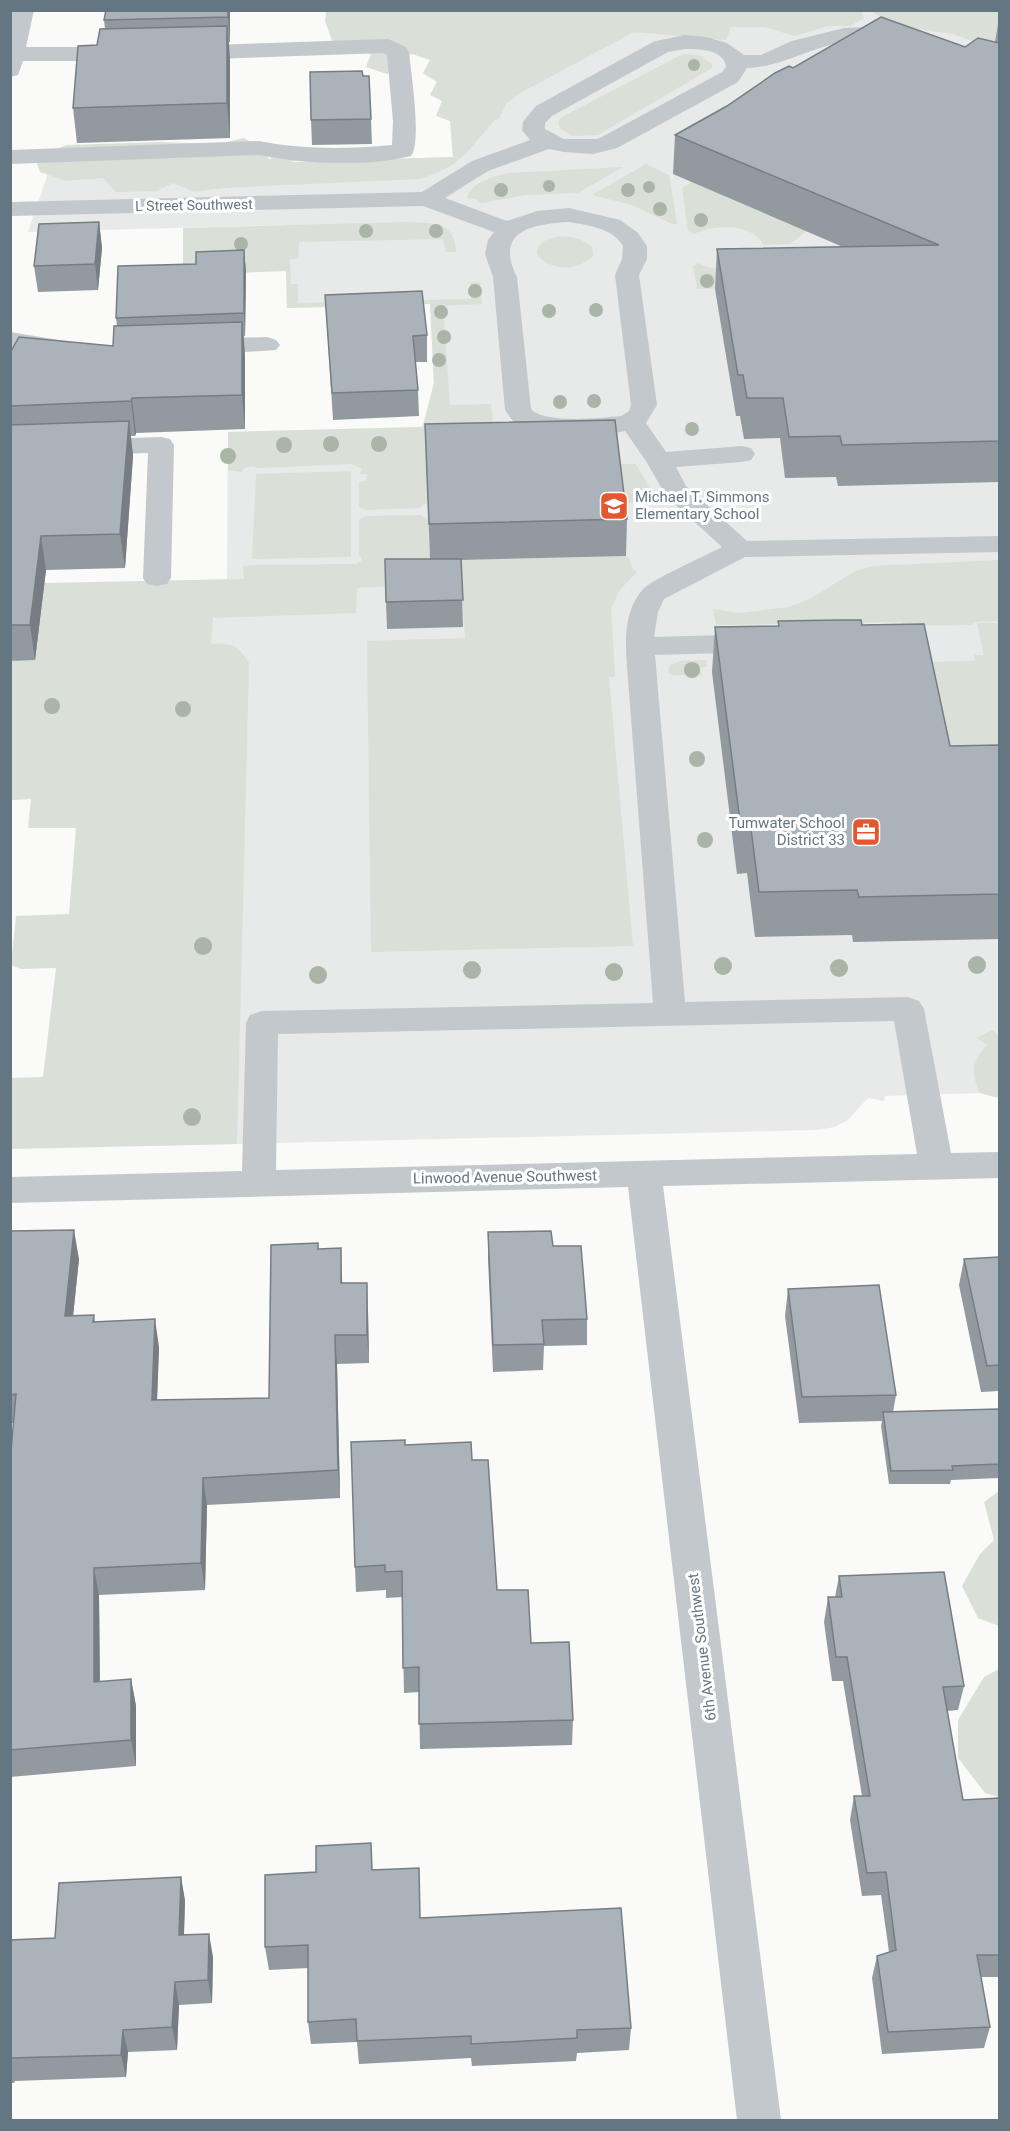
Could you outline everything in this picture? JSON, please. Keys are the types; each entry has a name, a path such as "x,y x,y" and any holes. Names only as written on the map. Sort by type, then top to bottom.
{"street":[{"path":"23,10 12,62 143,54"},
{"path":"736,62 765,61 800,46 844,35 885,36 915,47"},
{"path":"685,42 707,44 726,50 736,62 737,67 730,76 610,143 577,149 547,142 536,134 534,127 538,116 661,47 685,42"},
{"path":"10,158 259,148 296,155 352,155 403,151 404,121 398,52 388,46 166,53"},
{"path":"428,199 480,166 547,142"},
{"path":"428,199 456,212 510,230"},
{"name":"L Street Southwest","path":"10,209 428,199"},
{"path":"569,215 613,225 628,236 635,248 635,256 627,275 644,405 641,414 631,421 619,424 551,425 529,421 522,416 517,402 505,277 497,258 497,249 502,237 510,230 532,220 569,215"},
{"path":"10,339 89,350"},
{"path":"173,348 267,345"},
{"path":"631,421 659,460 675,489 740,549"},
{"path":"10,450 161,446 157,578"},
{"path":"659,460 742,454"},
{"path":"670,1012 640,646 640,622 645,604 654,593 740,549 999,543"},
{"path":"640,646 782,642"},
{"path":"259,1182 262,1023 670,1012 908,1008 936,1167"},
{"name":"Linwood Avenue Southwest","path":"10,1190 999,1165"},
{"name":"6th Avenue Southwest","path":"644,1174 759,2121"}],"shaded area":[{"path":"860,10 864,18 850,26 828,26 794,36 765,27 731,27 726,40 634,32 520,93 506,104 499,119 495,120 462,157 433,175 419,179 223,188 194,192 173,183 157,191 116,192 103,178 66,181 40,172 37,164 47,152 67,145 159,142 219,144 243,138 265,148 269,160 272,156 318,155 291,162 453,157 450,121 436,116 442,101 430,95 437,82 423,73 430,60 412,54 393,58 400,65 387,74 366,67 371,54 334,46 325,21 326,11"},
{"name":"Michael T. Simmons Elementary School","path":"739,11 999,11 999,1098 980,1093 885,1096 884,1101 868,1098 848,1120 835,1127 816,1130 149,1146 162,911 10,586 227,579 228,432 422,427 434,383 430,304 287,308 285,225 28,232 49,170 453,157 444,19"},
{"path":"871,11 999,11 999,43 988,46 952,34 893,25"},
{"path":"683,54 699,55 712,64 712,68 598,135 573,136 560,129 558,122 562,117"},
{"path":"646,164 669,175 677,224 672,224 632,205 592,195"},
{"path":"623,167 578,193 526,195 482,203 477,199 467,198 473,187 490,178 508,173"},
{"path":"692,182 807,231 790,244 764,245 750,232 732,227 712,228 694,234 688,231 682,188"},
{"path":"407,222 434,224 447,229 452,234 456,252 446,252 443,239 299,242 298,259 290,259 291,284 298,284 298,303 471,299 470,283 480,283 482,304 443,306 450,405 491,404 493,422 452,423 428,502 420,508 366,510 359,506 359,482 366,481 367,474 359,474 362,469 352,464 260,468 251,466 244,468 242,472 228,470 228,432 423,427 434,383 430,304 287,308 286,271 183,275 183,228"},
{"path":"563,236 580,239 592,247 593,256 580,265 572,267 556,266 542,260 537,254 539,246 550,239"},
{"path":"698,263 791,287 697,289 693,266"},
{"path":"615,464 636,464 656,500 653,503 619,503"},
{"path":"351,471 351,557 252,559 256,474"},
{"path":"420,515 428,519 430,561 386,586 357,588 356,613 213,618 211,644 225,644 238,648 249,663 237,1144 11,1149 10,1078 43,1077 56,968 21,969 11,965 16,916 69,914 76,828 28,828 31,799 11,800 11,614 44,583 244,579 243,566 357,564 362,560 359,554 359,520 366,516"},
{"path":"628,556 633,570 637,572 620,590 611,608 615,677 609,677 633,946 371,952 367,641 465,638 460,560"},
{"path":"999,560 999,621 973,622 973,625 903,626 902,622 716,625 713,609 739,613 789,607 810,599 855,571 874,566"},
{"path":"977,623 999,623 999,746 946,747 927,662 975,661 974,655 984,655"},
{"path":"706,660 707,667 700,667 702,675 668,673 670,665 680,661"},
{"path":"993,1030 999,1036 999,1098 980,1093 974,1074 978,1056 988,1045 976,1038"},
{"path":"999,1491 999,1626 978,1618 962,1586 980,1554 994,1540 984,1502"},
{"path":"999,1669 999,1797 985,1793 958,1758 958,1720 984,1677"}],"building":[{"path":"106,10 228,10 228,17 104,20"},
{"path":"881,17 965,47 978,38 999,43 999,441 842,445 840,436 789,437 783,398 747,398 743,375 738,375 717,249 939,245 675,135 727,106 775,73 789,66 793,68"},
{"path":"227,26 227,103 73,108 78,46 97,45 100,29"},
{"path":"362,71 363,76 369,76 371,119 311,120 310,72"},
{"path":"99,222 95,264 34,266 39,224"},
{"path":"244,250 244,313 116,318 118,266 196,264 196,252"},
{"path":"422,291 427,335 413,336 418,390 332,393 325,295"},
{"path":"242,322 242,395 132,398 131,401 10,406 10,353 19,337 113,346 114,326"},
{"path":"615,420 627,519 429,524 425,424"},
{"path":"129,421 120,534 41,536 30,625 10,625 10,425"},
{"path":"385,559 461,559 463,600 386,602"},
{"name":"Tumwater School District 33","path":"861,620 862,625 924,624 950,746 999,745 999,894 859,897 857,890 759,892 751,829 741,829 715,627 779,626 778,621"},
{"path":"74,1230 65,1316 94,1315 93,1322 155,1319 152,1400 269,1398 271,1245 318,1243 318,1249 341,1248 341,1283 367,1283 367,1335 335,1335 338,1470 203,1478 201,1563 94,1568 94,1682 131,1679 131,1740 10,1750 10,1462 16,1394 10,1395 10,1231"},
{"path":"551,1231 553,1246 581,1246 587,1319 542,1320 544,1344 493,1345 488,1232"},
{"path":"999,1257 999,1365 987,1366 964,1259"},
{"path":"879,1285 896,1395 802,1397 788,1289"},
{"path":"999,1409 999,1464 952,1466 953,1470 891,1471 883,1412"},
{"path":"405,1440 405,1445 471,1442 472,1460 488,1460 497,1590 528,1590 531,1643 569,1642 573,1720 419,1724 419,1667 403,1668 402,1571 385,1572 385,1565 355,1567 351,1442"},
{"path":"944,1572 964,1686 943,1687 963,1800 999,1798 999,1955 977,1955 990,2027 888,2032 877,1956 896,1950 886,1872 867,1873 854,1796 870,1796 847,1657 836,1657 828,1597 842,1597 839,1576"},
{"path":"371,1843 372,1870 419,1868 420,1918 621,1908 631,2028 577,2030 577,2038 471,2044 471,2036 357,2041 356,2019 308,2022 308,1945 265,1947 265,1875 316,1872 316,1846"},
{"path":"181,1877 179,1935 209,1934 208,1980 175,1982 172,2027 123,2030 121,2055 10,2058 10,1940 55,1938 59,1883"}],"place":[{"name":"Michael T. Simmons Elementary School","path":"614,506"},
{"name":"Tumwater School District 33","path":"866,832"}]}
